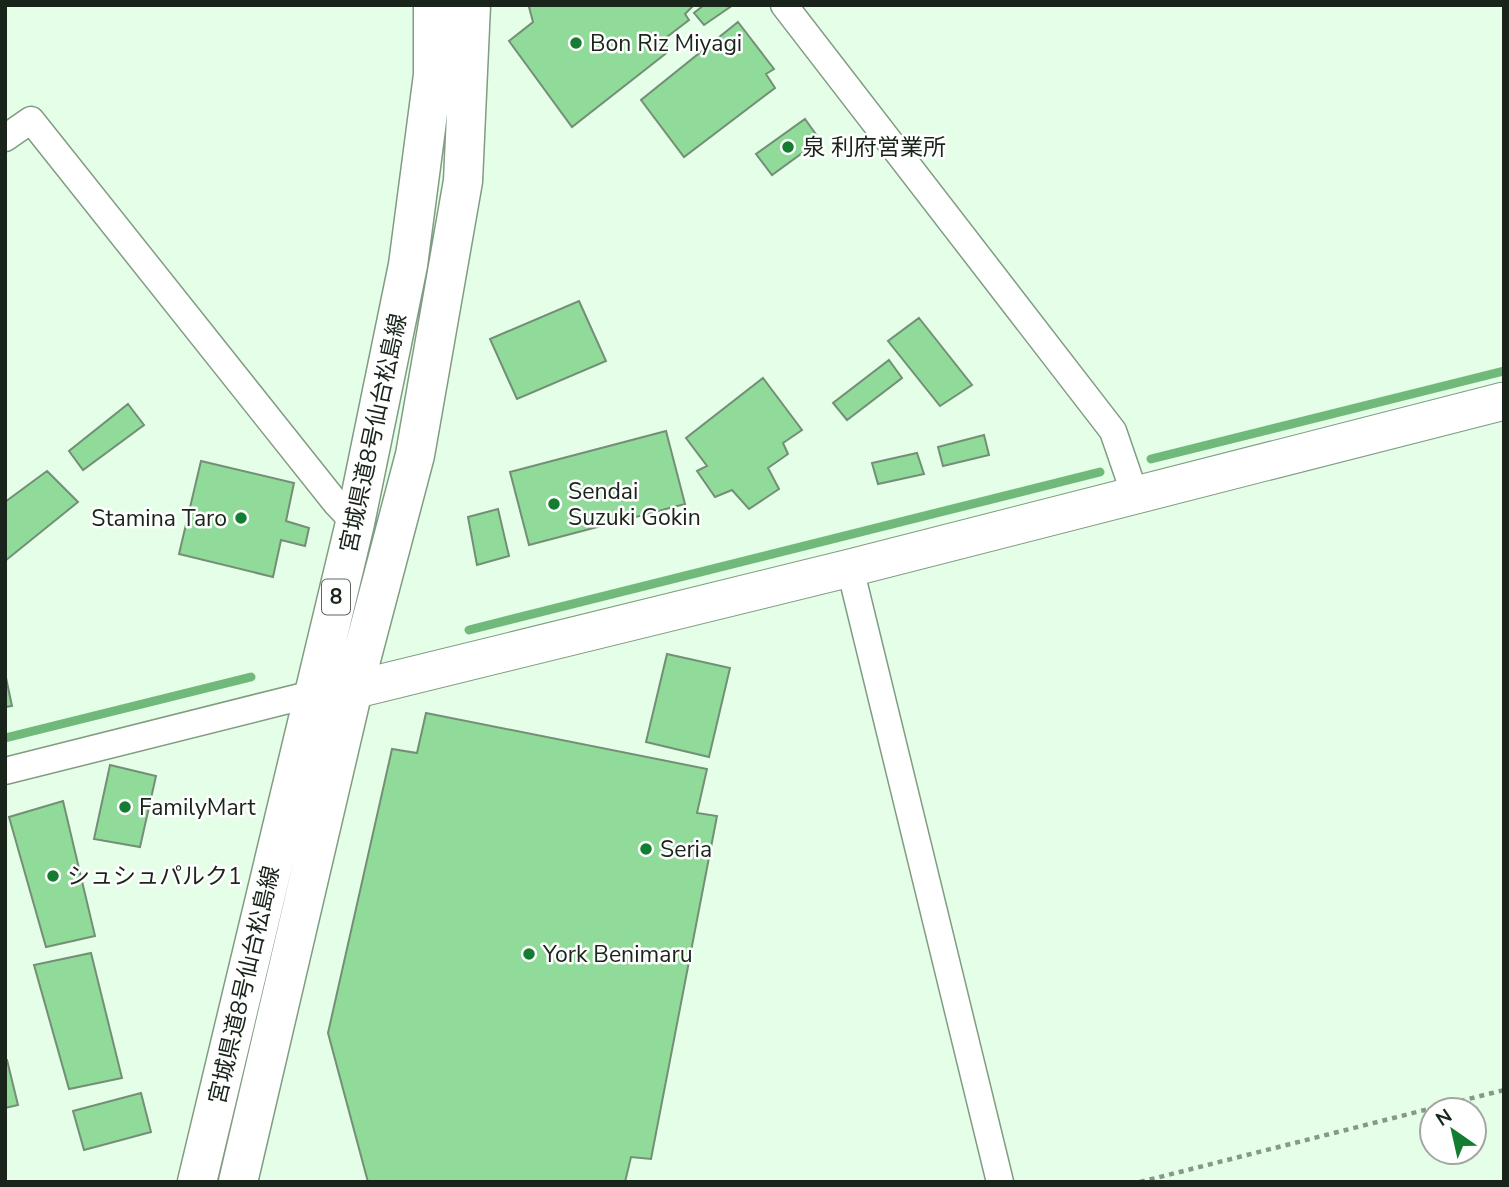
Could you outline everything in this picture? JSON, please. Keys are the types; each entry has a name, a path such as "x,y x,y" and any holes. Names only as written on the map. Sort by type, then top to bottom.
{"main road":[{"name":"宮城県道8号仙台松島線","path":"197,1182 355,523 408,265 433,75 433,5"},
{"name":"宮城県道8号仙台松島線","path":"238,1182 353,690 415,455 463,181 471,5"}],"street":[{"path":"783,5 1113,431 1135,495"},
{"path":"5,138 32,120 355,523"},
{"path":"5,771 312,694 353,690 850,568 1504,401"},
{"path":"850,568 1000,1182"}],"path":[{"path":"1140,1182 1504,1090"}],"building":[{"path":"694,5 685,14 689,20 663,40 669,51 572,127 509,41 533,22 529,7"},
{"path":"704,5 733,5 704,25 694,13"},
{"path":"738,22 774,69 766,74 775,88 684,157 641,100"},
{"name":"泉 利府営業所","path":"805,119 820,140 772,175 756,154"},
{"path":"579,301 606,361 517,399 490,339"},
{"path":"919,318 972,385 940,406 888,341"},
{"path":"889,360 902,378 847,420 833,403"},
{"path":"763,378 802,430 783,443 788,454 768,468 779,489 749,509 732,490 715,497 697,471 707,466 686,438"},
{"path":"128,404 144,425 83,470 69,451"},
{"path":"666,431 685,504 529,545 510,472"},
{"path":"984,435 989,455 943,466 938,447"},
{"path":"917,453 924,474 878,484 872,463"},
{"path":"201,461 294,483 286,521 309,528 305,546 281,540 273,577 179,554"},
{"path":"47,471 78,502 5,561 5,502"},
{"path":"498,509 509,556 477,565 468,517"},
{"path":"667,654 730,668 709,757 646,742"},
{"path":"5,673 12,706 5,707"},
{"path":"426,713 707,769 697,813 717,816 651,1159 631,1157 625,1182 368,1182 328,1033 392,749 417,753"},
{"path":"110,765 156,776 140,847 94,839"},
{"name":"シュシュパルク1","path":"63,801 95,936 46,947 9,817"},
{"name":"シュシュパルク1","path":"91,953 122,1078 69,1089 34,965"},
{"path":"5,1060 18,1105 5,1108"},
{"path":"141,1093 151,1132 84,1150 73,1111"}],"waterway":[{"path":"1151,459 1504,371"},
{"path":"469,630 1100,472"},
{"path":"5,738 251,677"}],"place":[{"name":"Bon Riz Miyagi","path":"576,43"},
{"name":"泉 利府営業所","path":"788,147"},
{"name":"Sendai Suzuki Gokin","path":"554,504"},
{"name":"Stamina Taro","path":"241,518"},
{"name":"FamilyMart","path":"125,807"},
{"name":"Seria","path":"646,849"},
{"name":"シュシュパルク1","path":"53,876"},
{"name":"York Benimaru","path":"529,954"}]}
